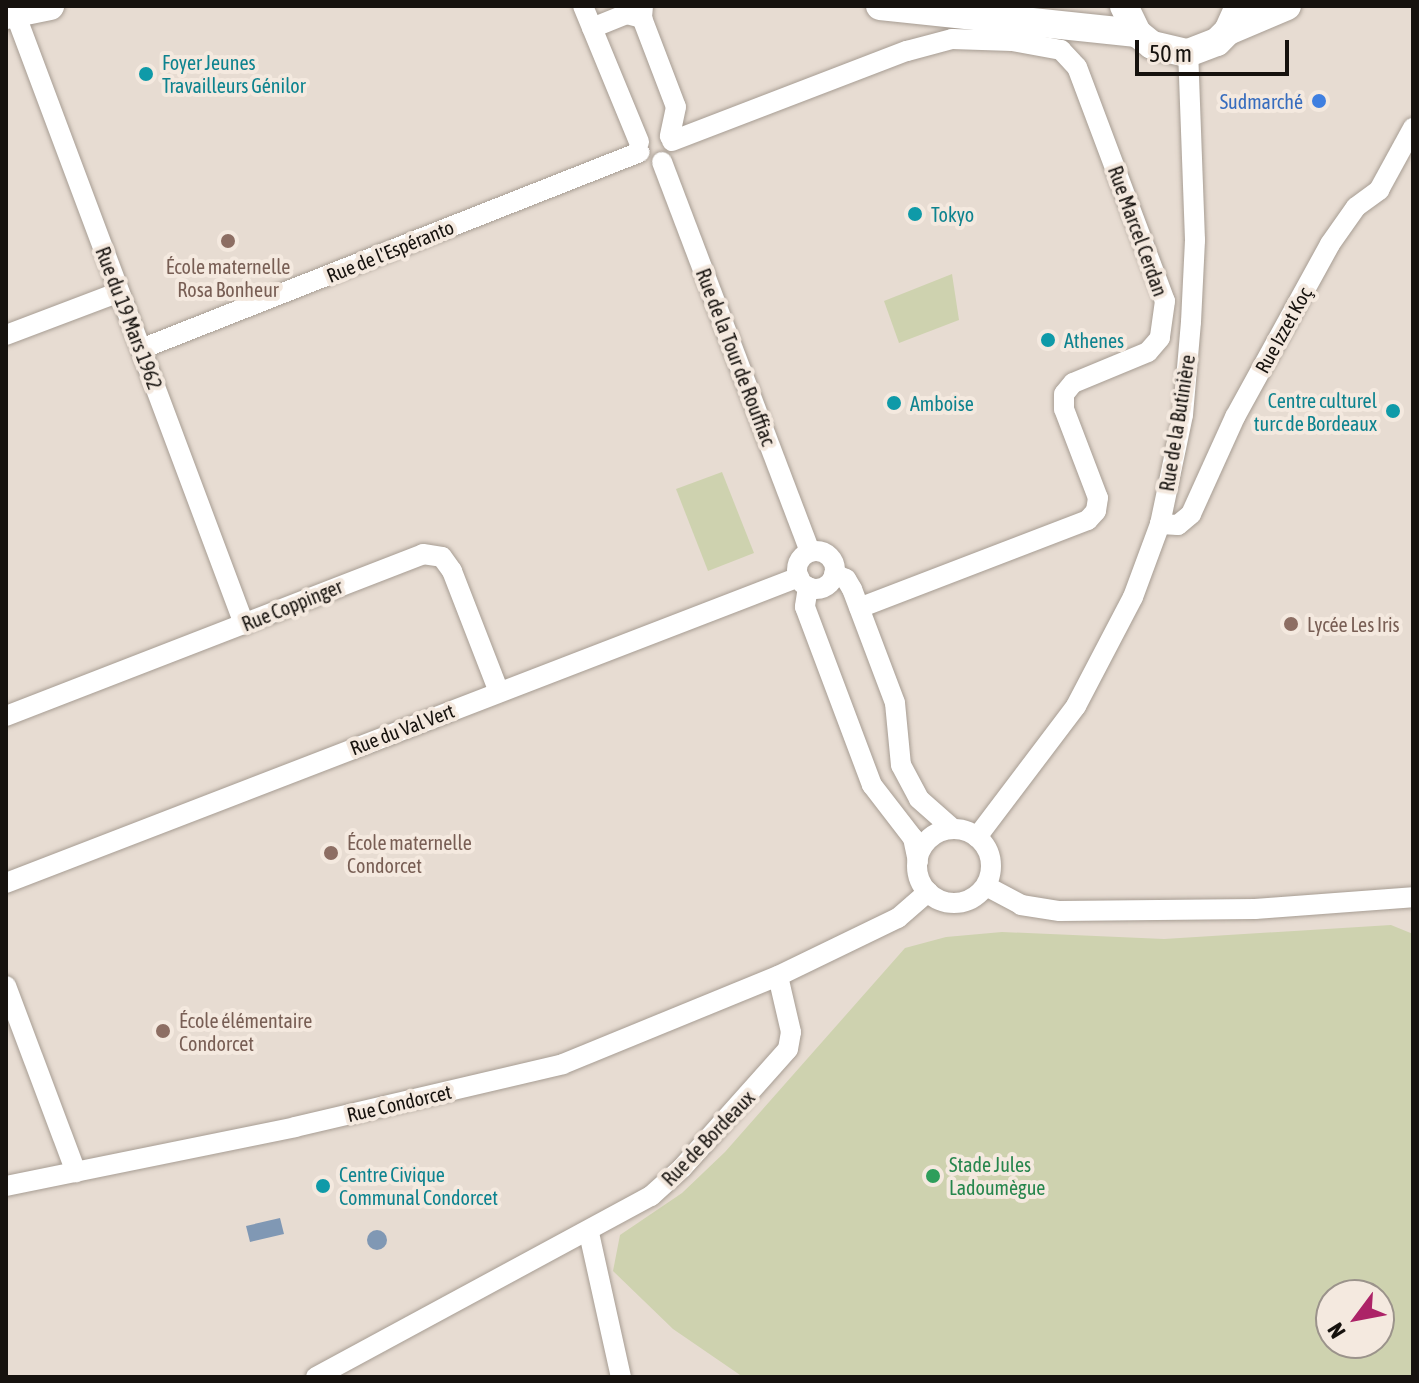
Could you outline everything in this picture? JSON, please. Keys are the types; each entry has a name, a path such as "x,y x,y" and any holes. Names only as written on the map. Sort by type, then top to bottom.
{"street":[{"path":"12,25 50,6"},
{"path":"583,6 640,147 647,160 662,162 672,152 676,107 642,12 627,14 592,28"},
{"path":"880,6 1137,33 1169,52 1188,53 1203,50 1234,18 1287,6"},
{"path":"1124,6 1137,33"},
{"name":"Rue du 19 Mars 1962","path":"12,25 119,292 244,624"},
{"name":"Rue Marcel Cerdan","path":"671,138 907,51 952,39 1012,41 1061,50 1077,67 1165,301 1160,338 1148,352 1073,383 1064,394 1064,409 1098,498 1096,511 1088,520 859,608"},
{"name":"Rue de la Butinière","path":"977,837 1076,706 1133,597 1160,524 1183,415 1191,322 1195,240 1188,53"},
{"name":"Rue Izzet Koç","path":"1160,524 1178,525 1191,514 1235,417 1330,244 1356,207 1379,190 1413,128"},
{"path":"640,147 650,130 671,138"},
{"name":"Rue de l'Espéranto","path":"141,349 640,147"},
{"name":"Rue de la Tour de Rouffiac","path":"662,162 810,552 826,554 834,574 846,579 859,608 895,703 901,765 919,799 953,829"},
{"path":"6,335 119,292"},
{"path":"810,552 798,565 804,582 805,607 872,785 913,838 928,892"},
{"name":"Rue Coppinger","path":"6,716 423,554 442,557 499,692"},
{"path":"804,582 821,588 834,574"},
{"name":"Rue du Val Vert","path":"6,883 499,692 804,582"},
{"path":"918,861 926,842 953,829 977,837 992,866 986,886 958,903 928,892"},
{"path":"986,886 1021,905 1060,911 1242,910 1413,897"},
{"path":"778,976 889,923 928,892"},
{"name":"Rue Condorcet","path":"6,1186 563,1064 778,976"},
{"name":"Rue de Bordeaux","path":"316,1377 589,1233 651,1196 773,1071 788,1049 791,1032 778,976"},
{"path":"6,986 76,1172"},
{"path":"589,1233 621,1377"}],"green space":[{"path":"952,274 959,320 899,343 884,301"},
{"path":"722,472 754,553 708,571 676,489"},
{"path":"1391,925 1413,934 1413,1377 743,1377 673,1329 613,1271 620,1235 682,1193 725,1152 905,948 946,937 1002,932 1164,939"}],"water":[{"path":"280,1218 284,1234 250,1242 246,1226"},
{"path":"377,1230 384,1233 387,1240 384,1247 377,1250 370,1247 367,1240 370,1233"}],"tram line":[{"path":"1054,6 1148,6"}],"place":[{"name":"Foyer Jeunes Travailleurs Génilor","path":"146,74"},
{"name":"Sudmarché","path":"1319,101"},
{"name":"Tokyo","path":"915,214"},
{"name":"École maternelle Rosa Bonheur","path":"228,241"},
{"name":"Athenes","path":"1048,340"},
{"name":"Amboise","path":"894,403"},
{"name":"Centre culturel turc de Bordeaux","path":"1393,411"},
{"name":"Lycée Les Iris","path":"1291,624"},
{"name":"École maternelle Condorcet","path":"331,853"},
{"name":"École élémentaire Condorcet","path":"163,1031"},
{"name":"Stade Jules Ladoumègue","path":"933,1176"},
{"name":"Centre Civique Communal Condorcet","path":"323,1186"}]}
